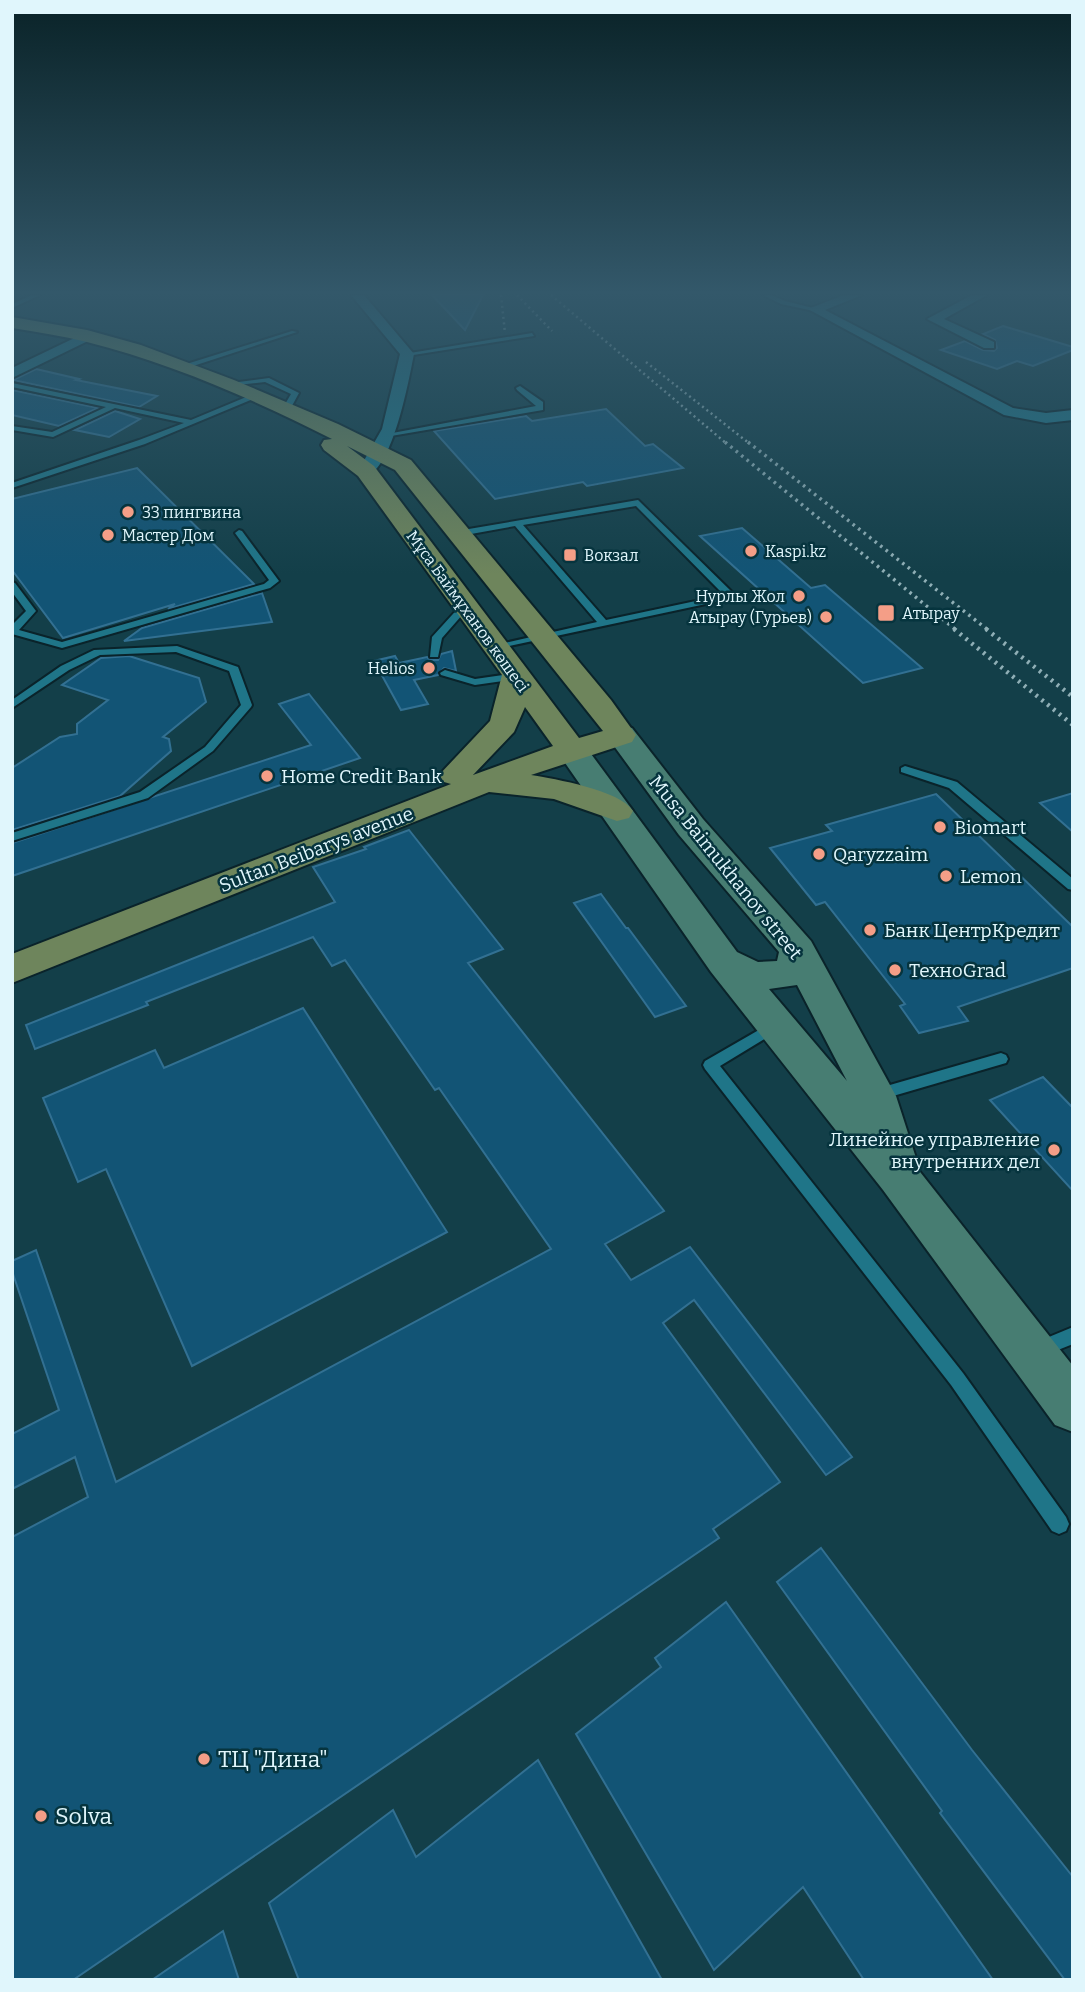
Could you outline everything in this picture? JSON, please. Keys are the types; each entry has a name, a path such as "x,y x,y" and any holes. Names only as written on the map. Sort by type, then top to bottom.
{"main road":[{"name":"Musa Baimukhanov street","path":"235,388 345,437 371,461"},
{"name":"Musa Baimukhanov street","path":"285,411 371,461 403,465 545,638 691,827 798,950 875,1096 899,1177"},
{"name":"Мұса Баймұханов көшесі","path":"371,461 465,606 567,743"},
{"path":"516,676 509,715 465,780 549,786 617,811"},
{"name":"Sultan Beibarys avenue","path":"12,944 615,728"},
{"path":"567,743 724,962 778,1024 899,1177 1073,1407"},
{"name":"Sultan Beibarys avenue","path":"12,969 465,780"},
{"path":"724,962 754,976 779,976 787,974 795,966 798,950"}],"street":[{"path":"371,461 390,431 400,388"},
{"path":"963,388 1009,412 1046,418 1073,415"},
{"path":"345,437 366,437 390,431"},
{"path":"390,431 403,465"}],"lane":[{"path":"27,388 194,422"},
{"path":"283,388 295,393 285,411"},
{"path":"390,431 540,408 540,404 520,388"},
{"path":"12,486 194,422 254,397"},
{"path":"12,428 53,435 116,405"},
{"path":"460,533 638,503 731,596 495,648"},
{"path":"517,523 604,624"},
{"path":"12,585 31,611 12,631 62,645 267,586 274,581 239,533"},
{"path":"433,655 437,637 465,606"},
{"path":"12,705 65,667 98,653 177,649 234,669 247,705 209,749 144,794 12,837"},
{"path":"445,673 475,682 516,676"},
{"path":"905,769 953,785 1073,886"},
{"path":"778,1024 710,1065 957,1379 1059,1524"},
{"path":"875,1096 1001,1059"},
{"path":"1031,1353 1073,1335"}],"building":[{"path":"50,388 116,388 157,396 139,407"},
{"path":"12,390 98,408 59,426 12,415"},
{"path":"606,409 645,446 653,444 683,468 587,486 583,482 495,499 434,431 526,416 532,421"},
{"path":"115,411 140,419 109,437 75,430"},
{"name":"Мастер Дом","path":"137,468 254,584 168,609 175,604 63,638 12,570 12,499"},
{"name":"Атырау (Гурьев)","path":"742,528 811,588 825,585 922,668 863,683 700,536"},
{"path":"262,593 272,622 124,641 142,628"},
{"path":"452,651 456,671 444,668 438,675 414,680 428,704 401,710 374,661 395,656 399,663 427,657 430,660 438,660 441,654"},
{"path":"129,656 199,678 206,702 163,737 169,739 171,751 120,796 12,830 12,768 60,737 77,734 77,724 108,700 62,685 101,658"},
{"path":"309,694 360,758 12,876 12,843 311,745 279,704"},
{"path":"1073,793 1073,832 1040,803"},
{"name":"Lemon","path":"936,794 1073,927 1073,968 958,1007 968,1021 919,1033 900,1006 905,1004 825,902 816,905 770,848 832,831 826,825"},
{"name":"ТЦ \"Дина\"","path":"409,830 503,949 468,963 664,1211 605,1244 631,1280 690,1247 852,1457 826,1475 694,1300 663,1323 780,1482 713,1529 719,1538 73,1980 12,1980 12,1537 88,1497 75,1457 12,1489 12,1434 59,1410 12,1271 12,1261 36,1250 116,1482 551,1249 439,1088 435,1090 345,960 332,966 313,937 146,1002 148,1005 35,1049 26,1025 335,902 313,867 366,849 364,847"},
{"path":"601,894 686,1006 655,1017 574,903"},
{"path":"303,1008 447,1232 192,1366 106,1169 78,1182 43,1098 155,1050 164,1068"},
{"name":"Линейное управление внутренних дел","path":"1043,1077 1073,1108 1073,1191 990,1100"},
{"path":"821,1548 972,1750 1073,1877 1073,1980 1065,1980 940,1813 942,1811 777,1582"},
{"path":"726,1602 993,1980 864,1980 803,1887 714,1970 576,1734 661,1667 655,1658"},
{"path":"538,1760 662,1980 299,1980 269,1903 393,1810 416,1857"},
{"path":"223,1931 239,1980 152,1980"}],"railway":[{"path":"661,388 727,444"},
{"path":"679,388 750,444"},
{"path":"725,442 956,630"},
{"path":"748,442 988,630"},
{"path":"954,629 1073,725"},
{"path":"986,629 1073,697"}],"place":[{"name":"33 пингвина","path":"128,512"},
{"name":"Мастер Дом","path":"108,535"},
{"name":"Kaspi.kz","path":"751,551"},
{"name":"Вокзал","path":"570,555"},
{"name":"Нурлы Жол","path":"799,596"},
{"name":"Атырау","path":"886,613"},
{"name":"Атырау (Гурьев)","path":"826,617"},
{"name":"Helios","path":"429,668"},
{"name":"Home Credit Bank","path":"267,776"},
{"name":"Biomart","path":"940,827"},
{"name":"Qaryzzaim","path":"819,854"},
{"name":"Lemon","path":"946,876"},
{"name":"Банк ЦентрКредит","path":"870,930"},
{"name":"ТехноGrad","path":"895,970"},
{"name":"Линейное управление внутренних дел","path":"1054,1150"},
{"name":"ТЦ \"Дина\"","path":"204,1759"},
{"name":"Solva","path":"41,1816"}]}
